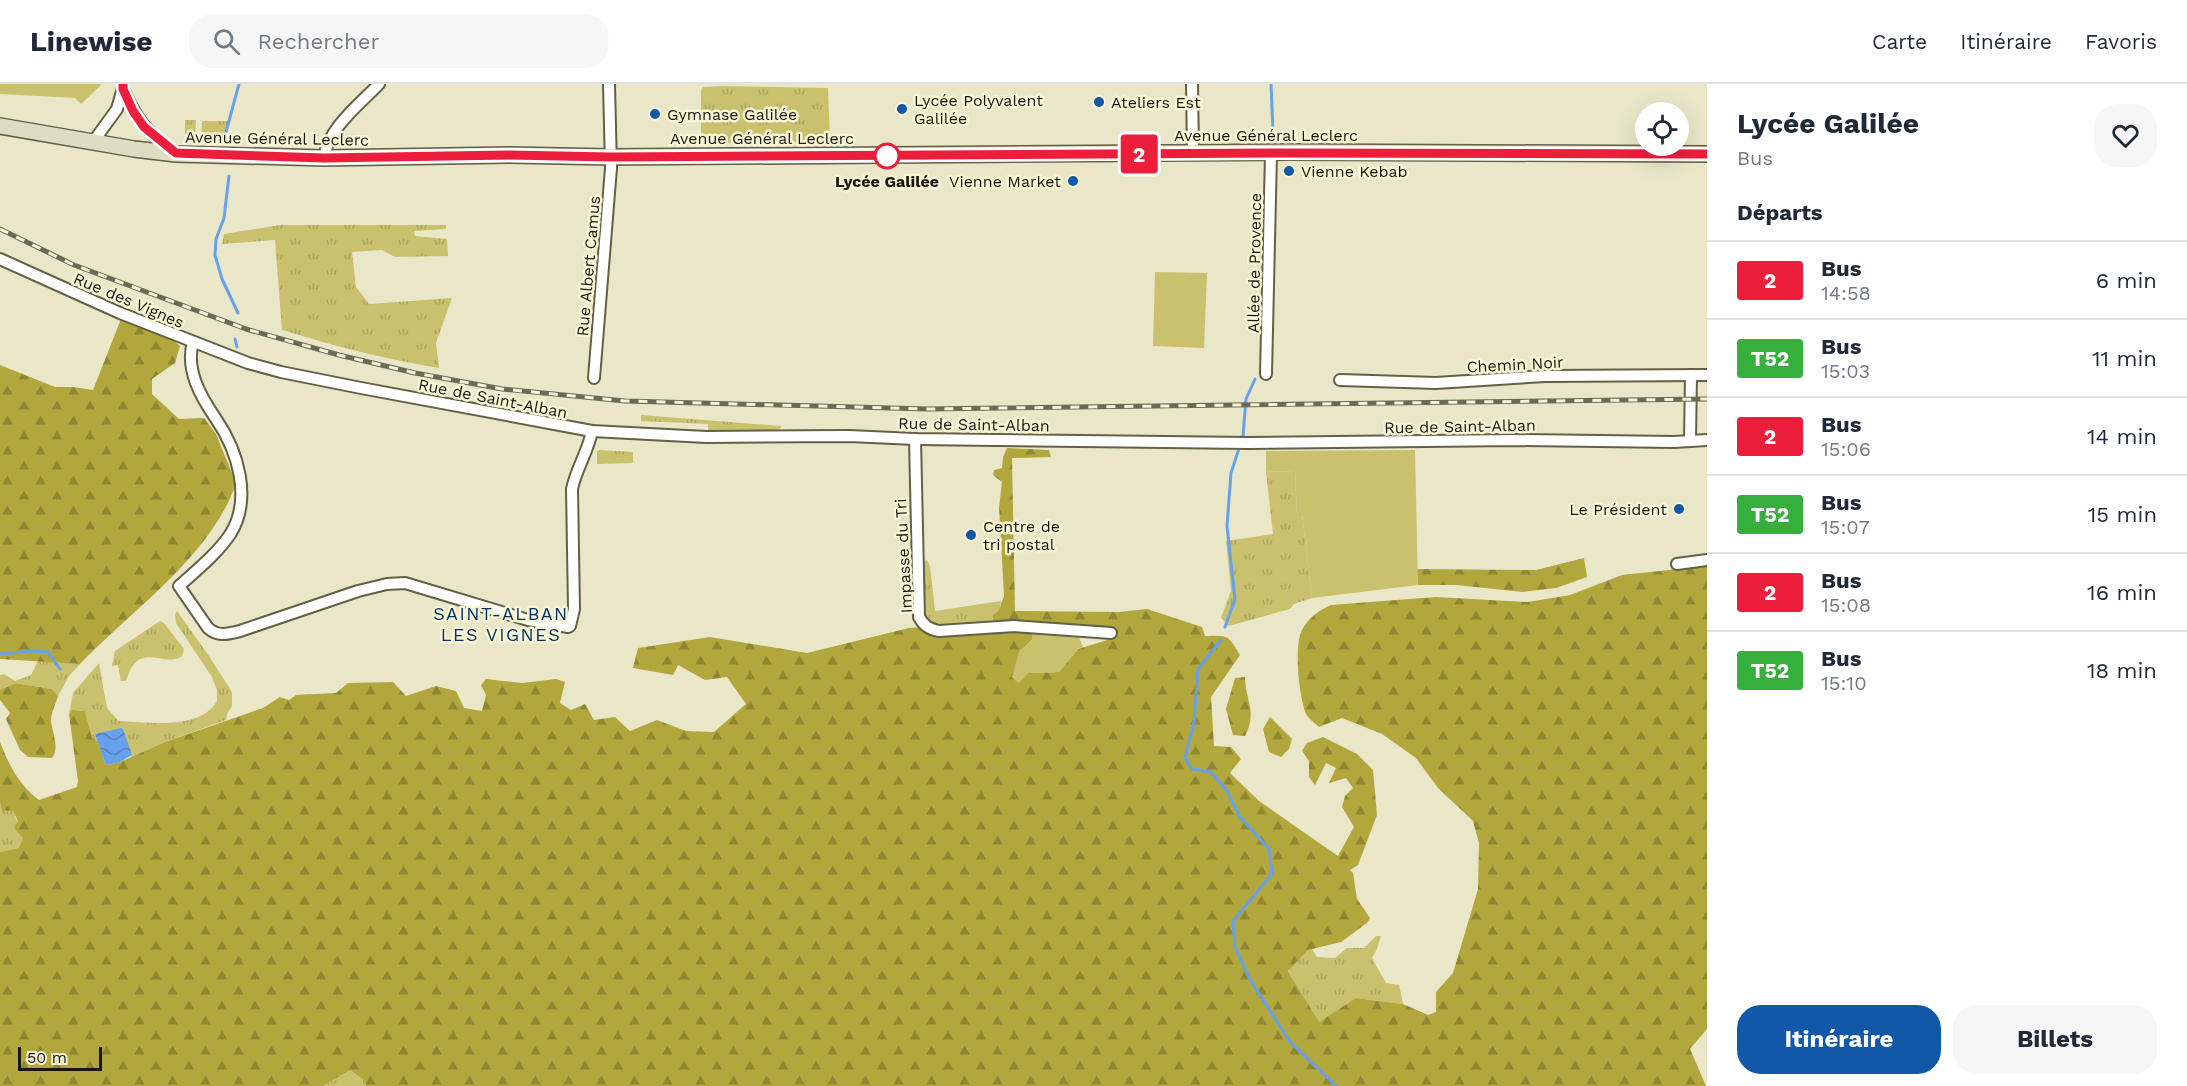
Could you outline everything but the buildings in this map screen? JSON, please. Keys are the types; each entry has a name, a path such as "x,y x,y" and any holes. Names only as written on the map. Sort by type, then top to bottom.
{"main road":[{"name":"Avenue Général Leclerc","path":"0,126 176,153 324,158 509,155 611,157 1271,153 1707,154"}],"street":[{"path":"324,158 326,146 332,135 379,84"},
{"name":"Rue Albert Camus","path":"594,378 611,157 609,84"},
{"path":"1192,84 1192,154"},
{"path":"93,142 117,109 123,86"},
{"path":"123,86 133,111 144,127 176,153"},
{"name":"Allée de Provence","path":"1266,374 1271,153"},
{"name":"Rue des Vignes","path":"0,260 120,313 248,363"},
{"path":"193,342 191,363 193,376 208,407 226,434 238,466 242,500 236,524 229,535 216,552 179,586 213,633 240,631 366,589 405,583 528,620 570,626 574,609 572,489 587,453 592,431"},
{"name":"Rue de Saint-Alban","path":"248,363 361,388 592,431 706,437 828,435 915,439 1249,443 1707,440"},
{"path":"1690,440 1691,375"},
{"name":"Chemin Noir","path":"1340,380 1436,383 1545,376 1707,375"},
{"name":"Impasse du Tri","path":"915,439 920,617 923,624 939,631 1014,626 1111,633"},
{"path":"1677,564 1707,560"}],"green space":[{"path":"0,84 102,84 81,104 75,98 0,94"},
{"path":"703,87 828,88 830,142 703,143 701,91"},
{"path":"185,120 196,120 195,138 185,134"},
{"path":"202,121 228,121 222,143 210,143 201,139"},
{"path":"280,225 446,225 446,229 414,231 415,236 447,239 448,256 395,257 382,250 352,252 356,287 369,304 452,298 436,343 439,368 360,352 282,330 275,240 222,244 224,234"},
{"path":"1155,272 1207,273 1204,348 1153,346"},
{"path":"121,319 171,339 180,346 175,363 152,379 152,394 179,419 204,418 216,434 236,483 225,509 190,558 80,664 0,659 0,365 55,387 93,390"},
{"path":"641,415 781,426 781,428 770,431 712,433 708,431 708,424 641,421"},
{"path":"1007,448 1049,450 1051,457 1012,458 1015,611 1119,612 1147,609 1202,627 1205,636 1223,636 1230,640 1240,655 1211,697 1214,746 1231,747 1241,759 1230,773 1259,801 1338,856 1354,827 1342,807 1345,796 1353,788 1346,778 1329,783 1336,768 1326,763 1315,785 1309,777 1309,761 1302,751 1307,743 1323,737 1357,754 1373,770 1377,815 1358,865 1350,870 1353,873 1357,899 1370,918 1367,923 1341,942 1308,950 1288,971 1319,1022 1356,998 1403,1004 1428,1015 1436,1012 1436,992 1453,973 1478,889 1479,843 1473,821 1438,788 1416,758 1382,734 1342,718 1319,727 1307,716 1301,696 1298,645 1303,628 1309,620 1331,605 1436,597 1528,602 1570,595 1622,575 1707,566 1707,1029 1690,1049 1706,1086 366,1086 364,1080 350,1070 323,1086 0,1086 0,852 19,848 23,838 14,828 18,821 13,811 2,810 0,803 0,742 15,774 39,800 77,787 69,714 72,710 85,711 92,738 98,742 105,763 108,765 165,742 263,708 280,697 289,700 296,695 336,693 348,683 393,682 406,696 436,686 456,691 464,708 482,711 486,695 481,685 486,679 522,683 556,679 565,682 560,703 571,710 585,704 594,720 615,717 630,731 657,720 686,731 714,732 746,704 727,677 705,680 678,665 673,675 633,668 638,648 710,637 807,653 909,628 972,632 1032,631 1032,640 1019,652 1029,673 1059,672 1078,649 1114,638 1115,630 998,624 993,620 993,615 999,610 1004,596 999,507 1002,482 993,475 994,470 1002,468"},
{"path":"1415,450 1418,585 1312,598 1302,514 1297,514 1295,471 1266,472 1266,451"},
{"path":"597,451 633,452 633,463 597,464"},
{"path":"1295,471 1297,513 1302,513 1312,598 1294,604 1290,609 1229,626 1221,618 1231,591 1226,541 1273,534 1266,472"},
{"path":"1584,558 1587,577 1556,588 1522,592 1457,585 1418,585 1417,569 1536,570"},
{"path":"927,560 930,566 935,611 1001,601 998,624 945,628 927,622 923,615 922,604 923,562"},
{"path":"177,611 232,692 232,706 226,720 131,757 132,754 95,734 98,742 92,739 85,711 72,710 69,714 73,693 99,663 107,708 119,721 172,723 186,721 209,711 217,701 217,690 212,677 176,623"},
{"path":"160,621 184,649 182,656 176,659 143,658 132,667 126,681 121,681 118,665 112,666 115,651"},
{"path":"1032,631 1078,635 1083,647 1078,649 1059,672 1029,673 1018,683 1012,677 1019,652 1032,640"},
{"path":"38,661 80,664 69,676 58,696 52,689 15,683 0,690 0,675 4,674 15,681 31,675"},
{"path":"1245,677 1251,713 1249,728 1245,736 1233,735 1226,709 1235,678"},
{"path":"15,683 52,689 58,696 51,717 55,745 52,758 28,757 20,750 6,719 10,713 0,700 0,690"},
{"path":"1270,717 1292,739 1289,749 1281,757 1269,752 1263,729"},
{"path":"0,803 2,810 13,810 23,838 20,848 0,852"},
{"path":"1376,936 1381,936 1372,958 1386,983 1399,985 1403,1004 1356,998 1319,1023 1288,970 1308,950 1312,949 1317,957 1335,958 1347,948 1364,948"},
{"path":"350,1070 364,1080 366,1086 323,1086"}],"water":[{"path":"121,728 132,755 120,762 108,765 105,763 95,734"}],"waterway":[{"path":"223,143 239,84"},
{"path":"1271,84 1273,131"},
{"path":"229,176 224,218 216,239 215,255 222,279 238,313"},
{"path":"235,339 237,347"},
{"path":"1225,627 1235,599 1227,526 1231,473 1243,436 1246,399 1255,379"},
{"path":"1221,640 1198,669 1194,722 1185,758 1192,769 1211,772 1227,791 1240,817 1269,849 1272,874 1233,921 1235,947 1249,978 1290,1042 1336,1086"},
{"path":"0,654 48,652 60,669"}],"railway":[{"path":"0,229 74,265 246,329 415,373 502,389 625,401 928,409 1707,399"}],"bus line":[{"name":"2","path":"123,84 123,89 137,118 151,135 176,153 324,158 509,155 611,157 1271,153 1707,154"}],"place":[{"name":"Ateliers Est","path":"1099,102"},
{"name":"Lycée Polyvalent Galilée","path":"902,109"},
{"name":"Gymnase Galilée","path":"655,114"},
{"name":"Lycée Galilée","path":"887,156"},
{"name":"Vienne Kebab","path":"1289,171"},
{"name":"Vienne Market","path":"1073,181"},
{"name":"Le Président","path":"1679,509"},
{"name":"Centre de tri postal","path":"971,535"}],"district":[{"name":"SAINT-ALBAN LES VIGNES","path":"501,624"}]}
